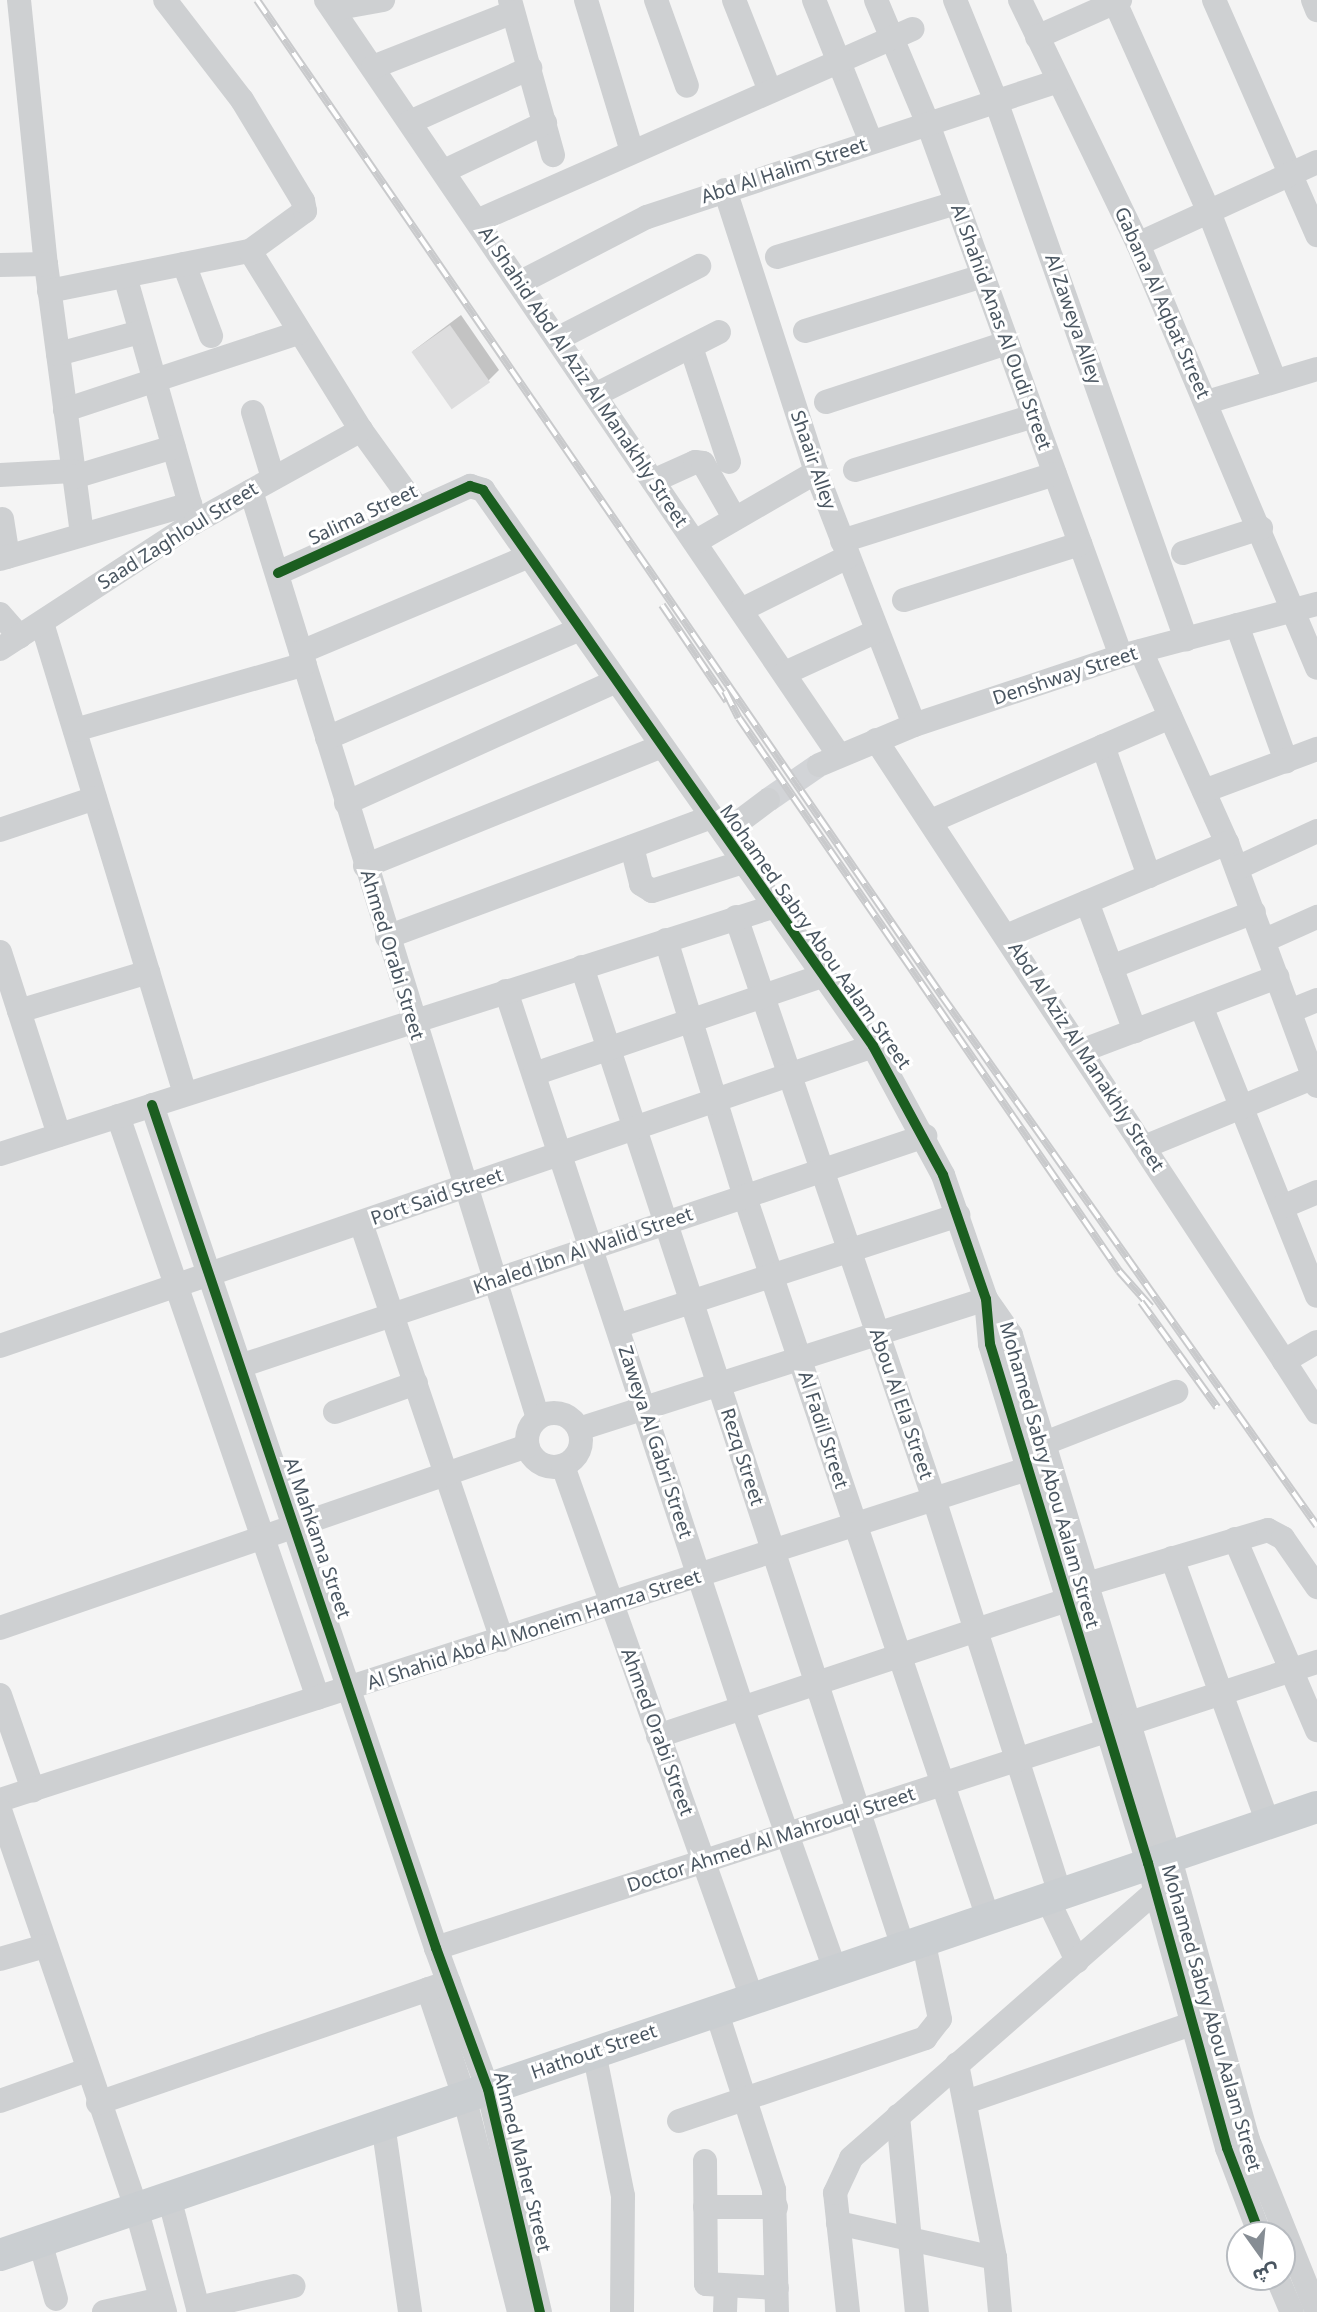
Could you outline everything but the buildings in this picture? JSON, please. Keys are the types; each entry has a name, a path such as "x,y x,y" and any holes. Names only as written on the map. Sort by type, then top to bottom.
{"main road":[{"name":"Hathout Street","path":"0,2255 1054,1895 1158,1870 1268,1823 1317,1807"}],"street":[{"path":"19,0 49,291 82,535"},
{"path":"49,291 250,251 301,217 303,201 242,100 165,0"},
{"path":"330,5 383,0"},
{"path":"586,0 632,151"},
{"path":"656,0 687,86"},
{"path":"734,0 770,91"},
{"path":"814,0 871,142"},
{"name":"Al Shahid Anas Al Oudi Street","path":"876,0 902,33 928,124 1080,544 1131,654 1170,717 1227,843 1316,1080"},
{"name":"Al Zaweya Alley","path":"955,0 996,101 1186,639"},
{"name":"Gabana Al Aqbat Street","path":"1020,0 1138,244 1261,528 1317,668"},
{"path":"1214,0 1317,235"},
{"path":"1313,0 1317,10"},
{"path":"1037,37 1118,1 1209,212 1275,381"},
{"name":"Al Shahid Abd Al Aziz Al Manakhly Street","path":"330,5 785,673 829,760"},
{"path":"373,67 512,6 553,155"},
{"path":"477,221 902,33"},
{"path":"410,122 530,68"},
{"name":"Abd Al Halim Street","path":"519,283 614,231 725,190 1058,81"},
{"path":"444,171 545,123"},
{"path":"1138,244 1317,162"},
{"name":"Shaair Alley","path":"725,190 816,472 914,725"},
{"path":"777,257 956,203"},
{"path":"250,251 298,333 361,430 418,509"},
{"path":"0,265 46,264"},
{"path":"184,264 211,336"},
{"path":"557,339 699,266"},
{"path":"2,519 4,558 82,535 193,513 125,276"},
{"path":"805,331 983,276"},
{"path":"58,354 140,332"},
{"path":"595,395 719,332"},
{"path":"65,410 298,333"},
{"path":"826,402 1007,343"},
{"path":"691,347 729,462"},
{"path":"1206,402 1317,369"},
{"path":"253,412 273,478"},
{"path":"855,470 1034,416"},
{"name":"Saad Zaghloul Street","path":"10,643 42,623 193,513 251,491 361,430"},
{"path":"0,475 74,474 174,447"},
{"path":"653,481 695,462 703,463 735,519"},
{"path":"695,542 816,472"},
{"path":"741,610 845,549 1055,474"},
{"name":"Mohamed Sabry Abou Aalam Street","path":"463,489 470,486 483,490 873,1046 925,1136 958,1215 986,1299 1011,1335 1074,1539 1129,1723 1191,2024 1254,2189 1317,2312"},
{"name":"Salima Street","path":"278,573 463,489"},
{"name":"Ahmed Orabi Street","path":"251,491 412,1021 538,1418"},
{"path":"1183,553 1261,528"},
{"path":"904,600 1080,544"},
{"path":"75,730 303,658 529,556"},
{"name":"Denshway Street","path":"829,760 914,725 1131,654 1317,604"},
{"path":"0,614 10,643"},
{"path":"42,623 185,1094"},
{"path":"1237,625 1286,761"},
{"path":"327,738 580,629"},
{"path":"785,673 877,631"},
{"path":"346,803 616,681"},
{"path":"931,821 1170,717"},
{"name":"Abd Al Aziz Al Manakhly Street","path":"876,740 1144,1147 1300,1351 1317,1412"},
{"path":"365,866 662,746"},
{"path":"1104,746 1149,876"},
{"path":"1204,791 1317,749"},
{"path":"0,830 96,798"},
{"path":"387,937 632,847 718,825 768,800"},
{"path":"1237,868 1317,831"},
{"path":"1006,936 1227,843"},
{"path":"632,847 641,884 649,891 743,862"},
{"path":"1087,902 1135,1031"},
{"path":"0,1154 775,906"},
{"path":"1111,967 1254,912"},
{"name":"Abou Al Ela Street","path":"737,917 820,1171 977,1630 1018,1759 1054,1895 1077,1961"},
{"path":"1265,940 1317,917"},
{"name":"Al Fadil Street","path":"666,940 771,1276 988,1918"},
{"path":"0,952 59,1135"},
{"name":"Rezq Street","path":"582,967 858,1811 939,2011 932,2033 918,2042 746,2099"},
{"path":"19,1011 148,972"},
{"path":"534,1074 824,975"},
{"path":"1082,1051 1277,977"},
{"name":"Zaweya Al Gabri Street","path":"506,991 742,1707 835,1970"},
{"path":"1290,1010 1317,1000"},
{"path":"1201,1006 1317,1296"},
{"name":"Port Said Street","path":"0,1346 873,1046"},
{"path":"1144,1147 1316,1080"},
{"name":"Al Mahkama Street","path":"152,1105 436,1948 439,1986"},
{"path":"118,1116 318,1698"},
{"name":"Khaled Ibn Al Walid Street","path":"240,1366 925,1136"},
{"path":"1282,1207 1317,1192"},
{"path":"617,1325 958,1215"},
{"path":"361,1223 502,1640"},
{"path":"579,1429 986,1299"},
{"name":"Mohamed Sabry Abou Aalam Street","path":"986,1299 987,1334 1106,1731 1158,1870 1248,2140 1258,2221"},
{"path":"335,1412 416,1383"},
{"path":"1045,1443 1176,1392"},
{"path":"561,1414 579,1429 580,1446 563,1466 537,1462 527,1446 528,1430 538,1418 561,1414"},
{"path":"0,1628 527,1446"},
{"name":"Ahmed Orabi Street","path":"563,1466 751,1998"},
{"name":"Al Shahid Abd Al Moneim Hamza Street","path":"0,1800 699,1577 1027,1468"},
{"path":"1087,1584 1262,1530 1279,1534 1317,1587"},
{"path":"1050,1547 1074,1539"},
{"path":"1236,1539 1317,1730"},
{"path":"1172,1558 1268,1823"},
{"path":"658,1736 1066,1600"},
{"path":"1129,1723 1317,1662"},
{"path":"0,1695 33,1790"},
{"name":"Doctor Ahmed Al Mahrouqi Street","path":"436,1948 1106,1731"},
{"path":"0,1810 136,2208 163,2305 104,2312"},
{"path":"848,2312 835,2193 843,2168 898,2116 1077,1961 1158,1870"},
{"path":"0,1959 46,1946"},
{"path":"98,2102 439,1986"},
{"name":"Ahmed Maher Street","path":"439,1986 476,2093 540,2312"},
{"path":"705,2161 705,2282 777,2300 776,2207 746,2099 716,2010"},
{"path":"966,2102 1191,2024"},
{"path":"594,2052 623,2196 622,2312"},
{"path":"957,2064 995,2258 1000,2312"},
{"path":"0,2101 87,2070"},
{"name":"Ahmed Maher Street","path":"476,2093 519,2312"},
{"path":"679,2120 746,2099"},
{"path":"898,2116 917,2312"},
{"path":"383,2124 410,2312"},
{"path":"169,2197 198,2310 294,2286"},
{"path":"705,2207 776,2207"},
{"path":"838,2223 912,2242 995,2258"},
{"path":"40,2241 56,2299"},
{"path":"725,2312 726,2287"},
{"path":"1283,2291 1292,2312"}],"tunnel":[{"path":"768,800 819,765"}],"railway":[{"path":"257,0 942,996 1317,1526"},
{"path":"662,605 727,701"},
{"path":"725,691 739,718 1119,1271 1151,1307"},
{"path":"1141,1302 1217,1407"}],"cycle path":[{"path":"278,573 470,486 483,490 873,1046 943,1175 986,1299 990,1344 1148,1863 1227,2148 1255,2221"},
{"path":"152,1105 436,1948 488,2089 540,2312"}]}
